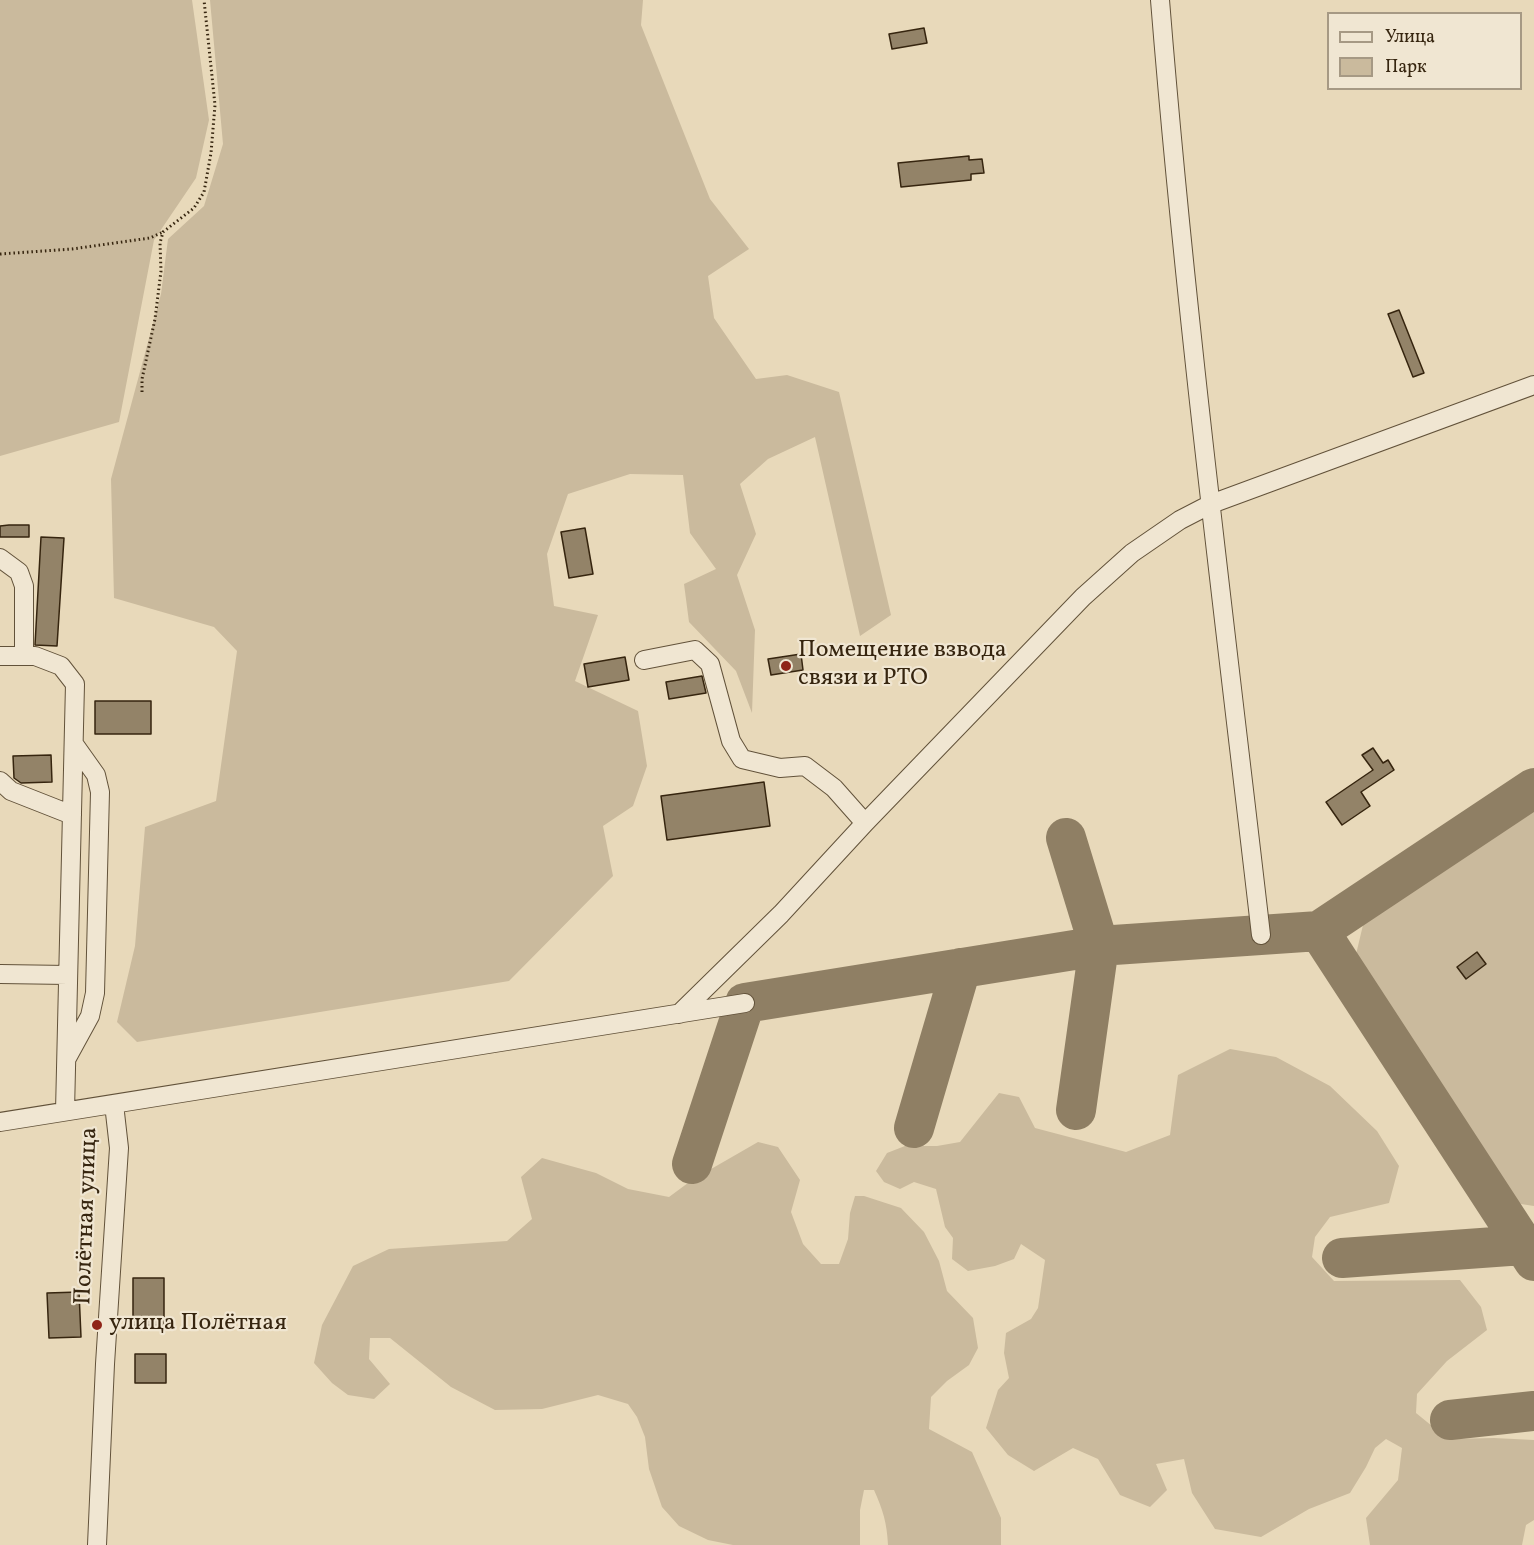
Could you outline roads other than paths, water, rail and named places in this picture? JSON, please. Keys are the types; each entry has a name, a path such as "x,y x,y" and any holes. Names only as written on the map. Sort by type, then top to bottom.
{"street":[{"path":"1160,0 1169,115 1211,504 1261,935"},
{"path":"679,1014 781,914 865,823 1083,597 1132,554 1180,520 1211,504 1534,385"},
{"path":"0,558 19,572 24,586 24,656"},
{"path":"644,660 695,650 710,664 731,741 742,759 780,768 805,766 834,788 865,823"},
{"path":"0,656 35,656 61,666 75,684 65,1111"},
{"path":"66,1061 90,1016 95,993 97,946 100,792 96,775 74,744"},
{"path":"0,781 11,791 72,815"},
{"path":"0,974 68,975"},
{"path":"0,1122 745,1003"},
{"name":"Полётная улица","path":"97,1545 105,1364 119,1148 114,1104"}],"place":[{"name":"Помещение взвода связи и РТО","path":"786,666"},
{"name":"улица Полётная","path":"97,1325"}]}
